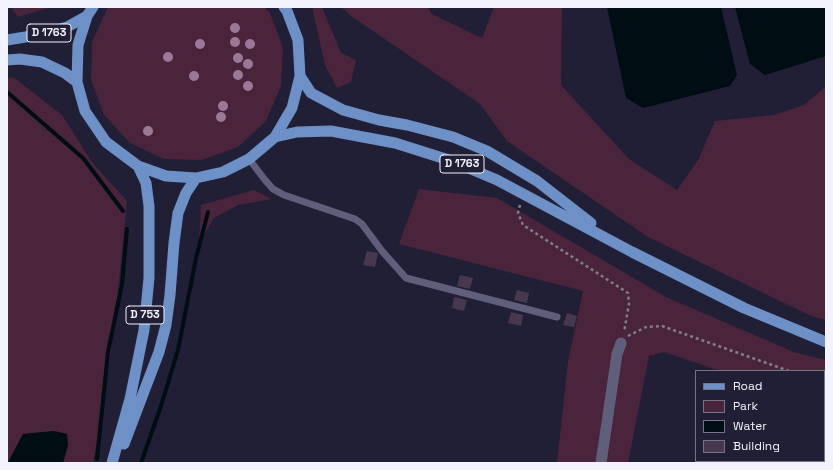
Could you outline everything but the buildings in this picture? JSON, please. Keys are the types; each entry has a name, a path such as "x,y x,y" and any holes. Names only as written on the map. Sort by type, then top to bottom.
{"main road":[{"path":"90,12 78,45 77,82 85,111 106,142 138,166 166,176 196,178 223,172 249,159 274,137 292,108 300,76 298,40 284,7"},
{"name":"D 1763","path":"7,40 44,34 67,27 90,12"},
{"name":"D 1763","path":"7,60 20,58 42,62 65,72 77,82"},
{"name":"D 1763","path":"300,76 311,93 343,110 453,137 487,151 537,181 580,216 632,252"},
{"name":"D 1763","path":"274,137 297,132 331,131 395,143 452,160 497,180 632,252 744,308 826,342"},
{"name":"D 753","path":"112,463 130,399 142,338 149,278 149,206 146,183 138,166"},
{"name":"D 753","path":"116,463 159,352 166,325 178,213 186,193 196,178"}],"street":[{"path":"600,463 617,354 621,343"}],"lane":[{"path":"249,159 273,189 284,195 355,219 362,224 406,278 558,317"}],"path":[{"path":"522,193 518,213 523,224 628,293 629,304 621,343"},
{"path":"621,343 631,334 646,327 662,326 786,370"}],"green space":[{"path":"17,7 51,7 18,17 12,9"},
{"path":"108,7 264,7 270,13 283,48 281,86 266,121 238,147 202,160 164,159 130,143 104,115 91,80 92,42"},
{"path":"312,7 322,7 341,53 356,60 351,82 337,88 325,65"},
{"path":"341,7 428,7 432,14 482,38 494,7 562,7 561,85 629,159 677,190 698,160 715,121 774,115 804,105 826,86 826,320 811,316 648,237 507,141 480,104 351,16"},
{"path":"13,77 62,115 92,162 127,201 116,313 103,407 93,463 63,463 68,445 54,431 23,434 7,463 7,78"},
{"path":"419,189 497,198 666,297 794,352 826,360 826,408 825,370 717,370 664,352 649,356 628,463 557,463 568,361 583,291 399,244"},
{"path":"254,190 272,199 238,205 214,218 199,243 201,205"}],"water":[{"path":"607,7 721,7 737,75 730,86 643,108 626,98"},
{"path":"735,7 826,7 826,56 765,75 750,64"},
{"path":"54,431 67,434 68,445 63,463 8,463 23,434"}],"waterway":[{"path":"7,92 83,158 123,211"},
{"path":"141,463 161,406 178,350 196,258 208,212"},
{"path":"97,459 108,352 122,284 127,229"}]}
